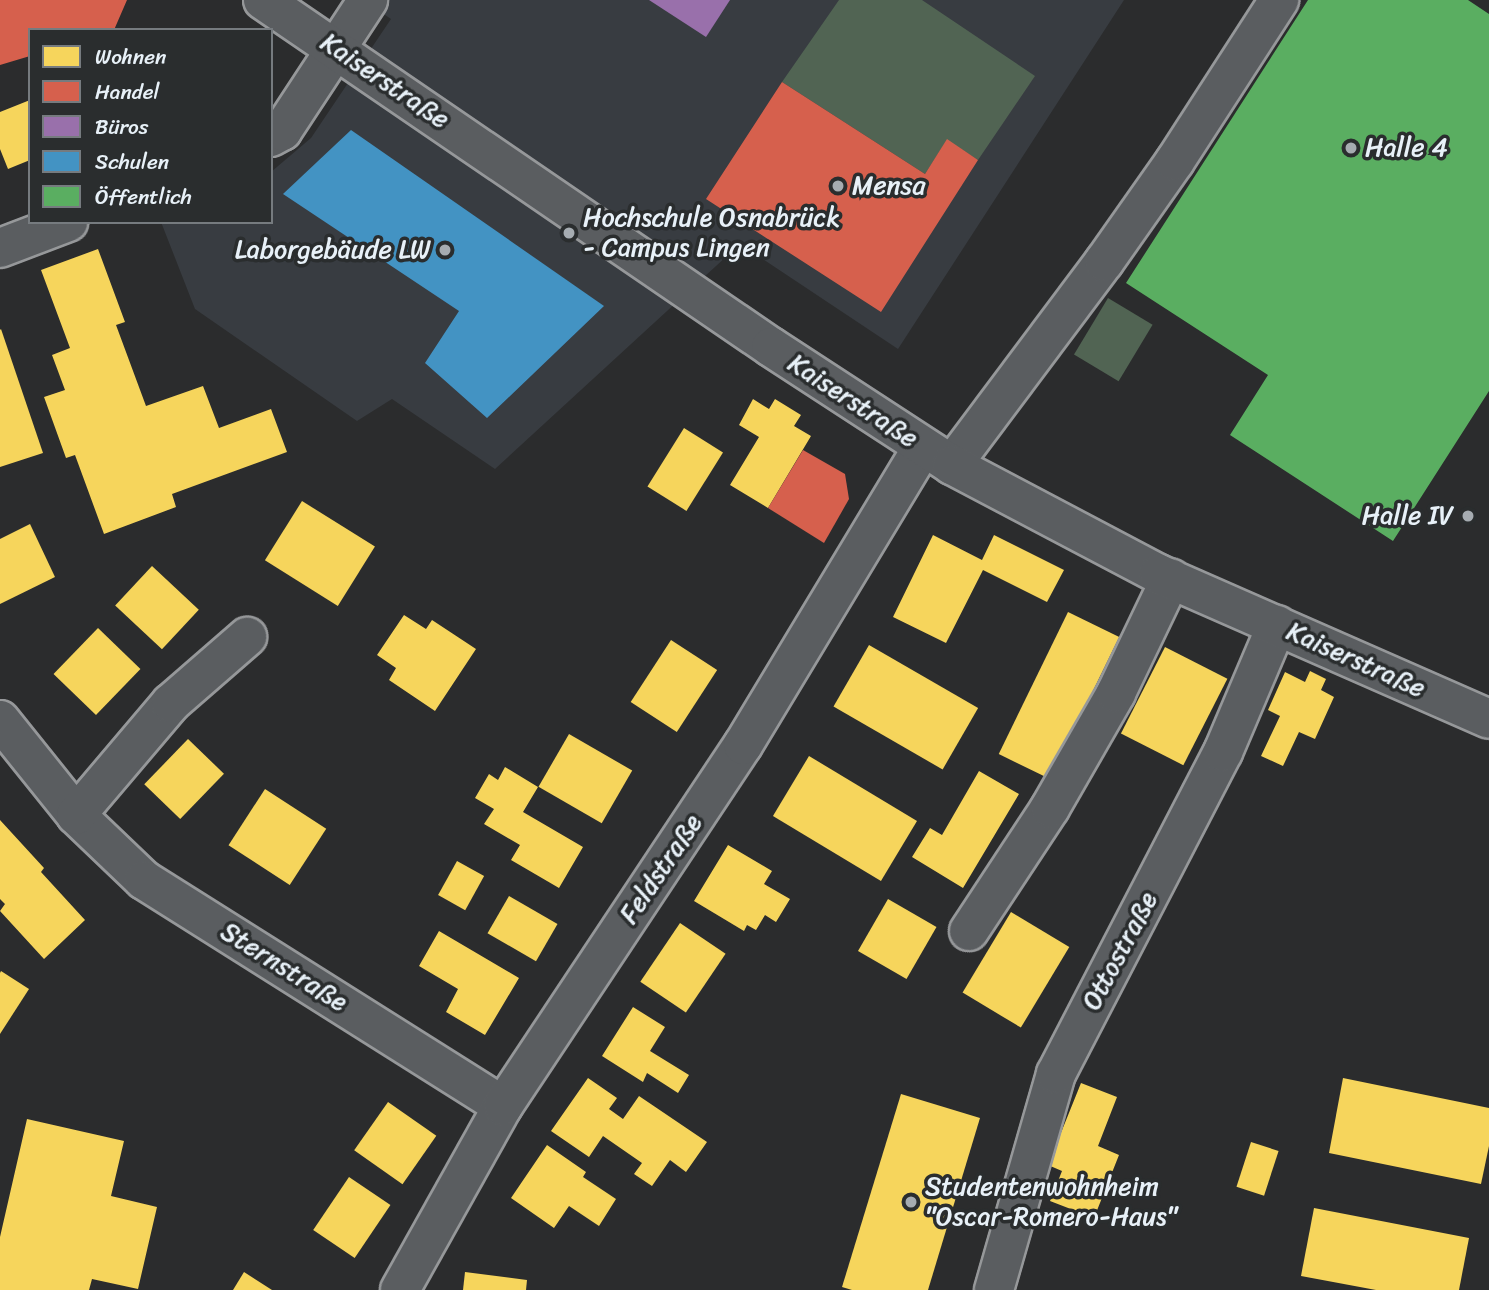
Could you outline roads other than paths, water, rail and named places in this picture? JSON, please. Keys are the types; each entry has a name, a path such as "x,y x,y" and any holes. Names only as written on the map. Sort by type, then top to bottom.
{"street":[{"name":"Kaiserstraße","path":"264,0 937,456 1171,578 1489,719"},
{"path":"273,136 282,131 368,0"},
{"name":"Feldstraße","path":"400,1290 503,1106 937,456 1112,251 1279,0"},
{"path":"0,248 63,224"},
{"path":"969,931 1050,808 1116,693 1171,578"},
{"name":"Ottostraße","path":"994,1290 1056,1074 1223,752 1277,625"},
{"path":"76,814 171,703 247,637"},
{"name":"Sternstraße","path":"0,720 76,814 144,880 503,1106"}],"place":[{"name":"Halle 4","path":"1351,148"},
{"name":"Mensa","path":"838,186"},
{"name":"Hochschule Osnabrück - Campus Lingen","path":"569,233"},
{"name":"Laborgebäude LW","path":"445,250"},
{"name":"Halle IV","path":"1468,516"},
{"name":"Studentenwohnheim \"Oscar-Romero-Haus\"","path":"911,1202"}]}
